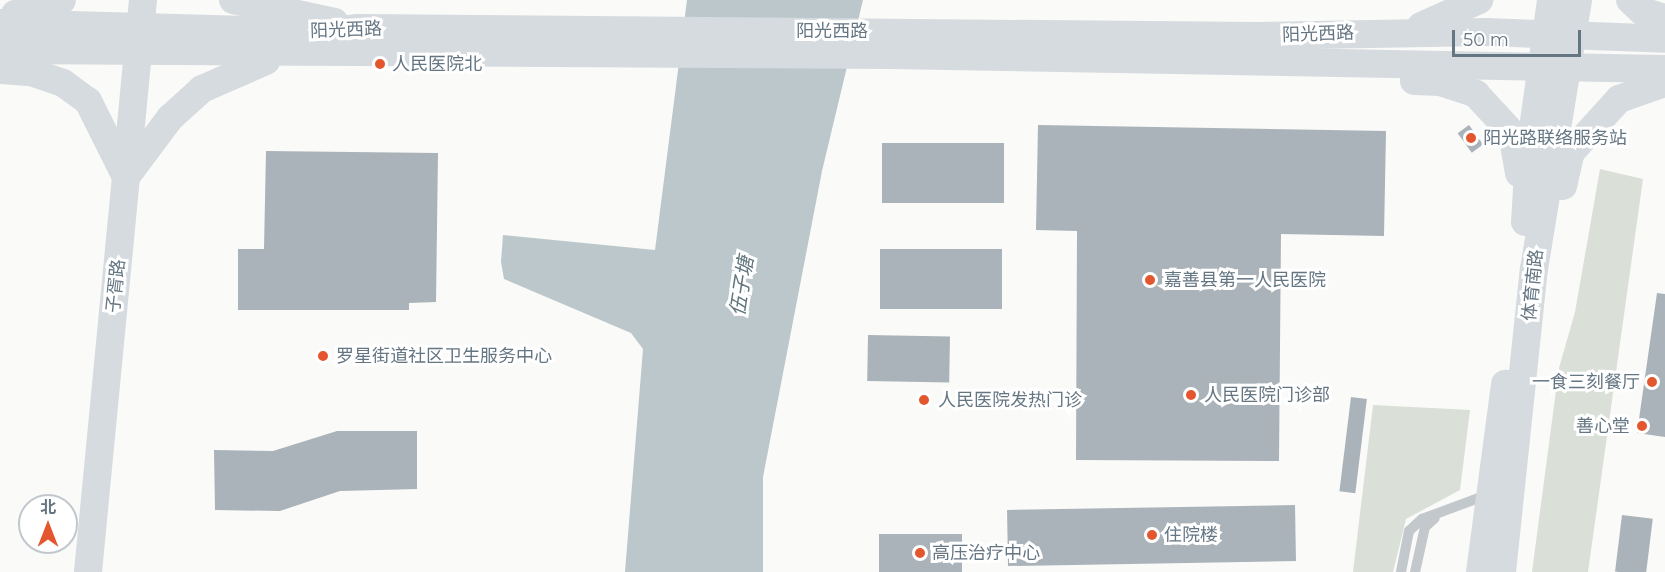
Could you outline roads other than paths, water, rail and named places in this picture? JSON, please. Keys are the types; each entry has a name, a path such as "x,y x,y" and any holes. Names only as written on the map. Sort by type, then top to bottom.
{"main road":[{"path":"0,21 62,0"},
{"name":"子胥路","path":"88,572 143,0"},
{"path":"233,0 357,28"},
{"path":"1387,32 1434,23 1479,0"},
{"name":"体育南路","path":"1551,0 1559,38"},
{"name":"体育南路","path":"1502,572 1502,494 1526,213 1559,38 1578,0"},
{"path":"1630,0 1642,11 1665,18"},
{"name":"阳光西路","path":"0,21 112,23 140,42 288,54 650,41"},
{"name":"阳光西路","path":"0,50 357,28 650,41 892,43 1387,32 1665,39"},
{"name":"阳光西路","path":"892,43 1327,62 1665,69"},
{"path":"0,70 31,72 63,83 88,101 126,177 170,118 202,89 236,71 288,54"},
{"path":"1327,62 1372,78 1440,82 1476,94 1512,133 1526,213"},
{"name":"体育南路","path":"1480,572 1502,494 1534,269 1554,68"},
{"path":"1534,269 1553,232 1571,152 1619,99 1665,83"}],"lane":[{"path":"1401,572 1409,531 1444,510 1502,494"},
{"path":"1415,572 1425,527 1444,510"}],"water":[{"name":"伍子塘","path":"687,0 863,0 822,171 763,477 763,572 625,572 643,349 631,333 504,279 501,262 503,235 655,250"}],"place":[{"name":"人民医院北","path":"380,64"},
{"name":"阳光路联络服务站","path":"1471,138"},
{"name":"嘉善县第一人民医院","path":"1150,280"},
{"name":"罗星街道社区卫生服务中心","path":"323,356"},
{"name":"一食三刻餐厅","path":"1652,382"},
{"name":"人民医院门诊部","path":"1191,395"},
{"name":"人民医院发热门诊","path":"924,400"},
{"name":"善心堂","path":"1642,426"},
{"name":"住院楼","path":"1152,535"},
{"name":"高压治疗中心","path":"920,553"}]}
